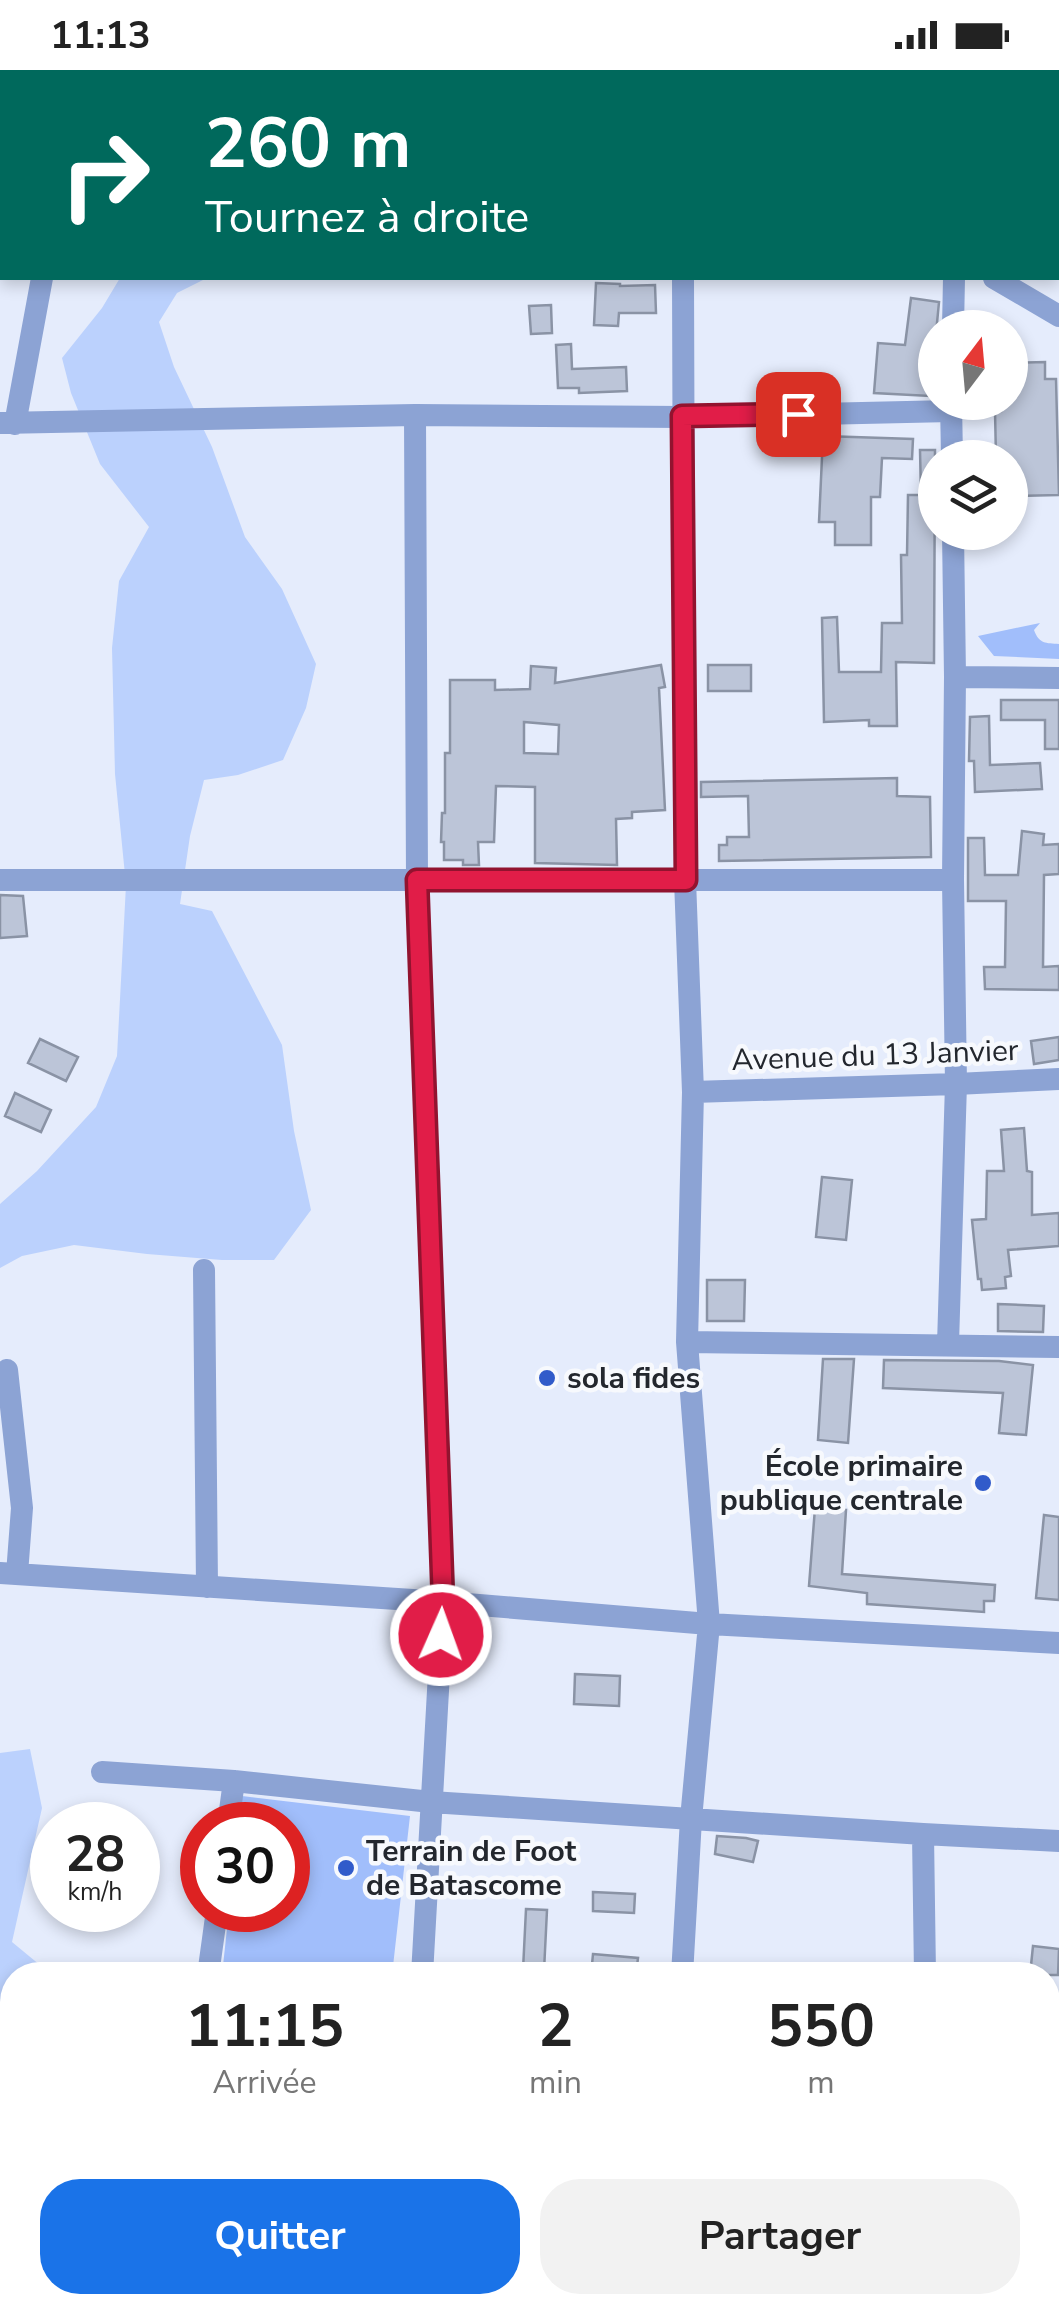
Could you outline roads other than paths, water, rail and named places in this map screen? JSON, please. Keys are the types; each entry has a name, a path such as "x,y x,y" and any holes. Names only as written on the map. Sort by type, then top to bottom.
{"street":[{"path":"42,280 7,423 415,415 682,416 918,408"},
{"path":"683,280 686,880 693,1092 686,1342 708,1624 683,1962"},
{"path":"953,310 954,280"},
{"path":"997,280 1059,316"},
{"path":"415,415 417,880 443,1602 423,1962"},
{"path":"948,1344 956,1084 953,550"},
{"path":"955,677 1059,678"},
{"path":"0,880 953,880"},
{"name":"Avenue du 13 Janvier","path":"693,1092 1059,1079"},
{"path":"204,1270 207,1586"},
{"path":"686,1342 1059,1347"},
{"path":"7,1370 22,1508 8,1574 443,1602 708,1624 1059,1642"},
{"path":"102,1772 234,1781 431,1802 1059,1841"},
{"path":"231,1802 234,1781"},
{"path":"922,1834 926,1962"},
{"path":"210,1962 214,1932"}],"place":[{"name":"sola fides","path":"547,1378"},
{"name":"École primaire publique centrale","path":"983,1483"},
{"name":"Terrain de Foot de Batascome","path":"346,1868"}]}
